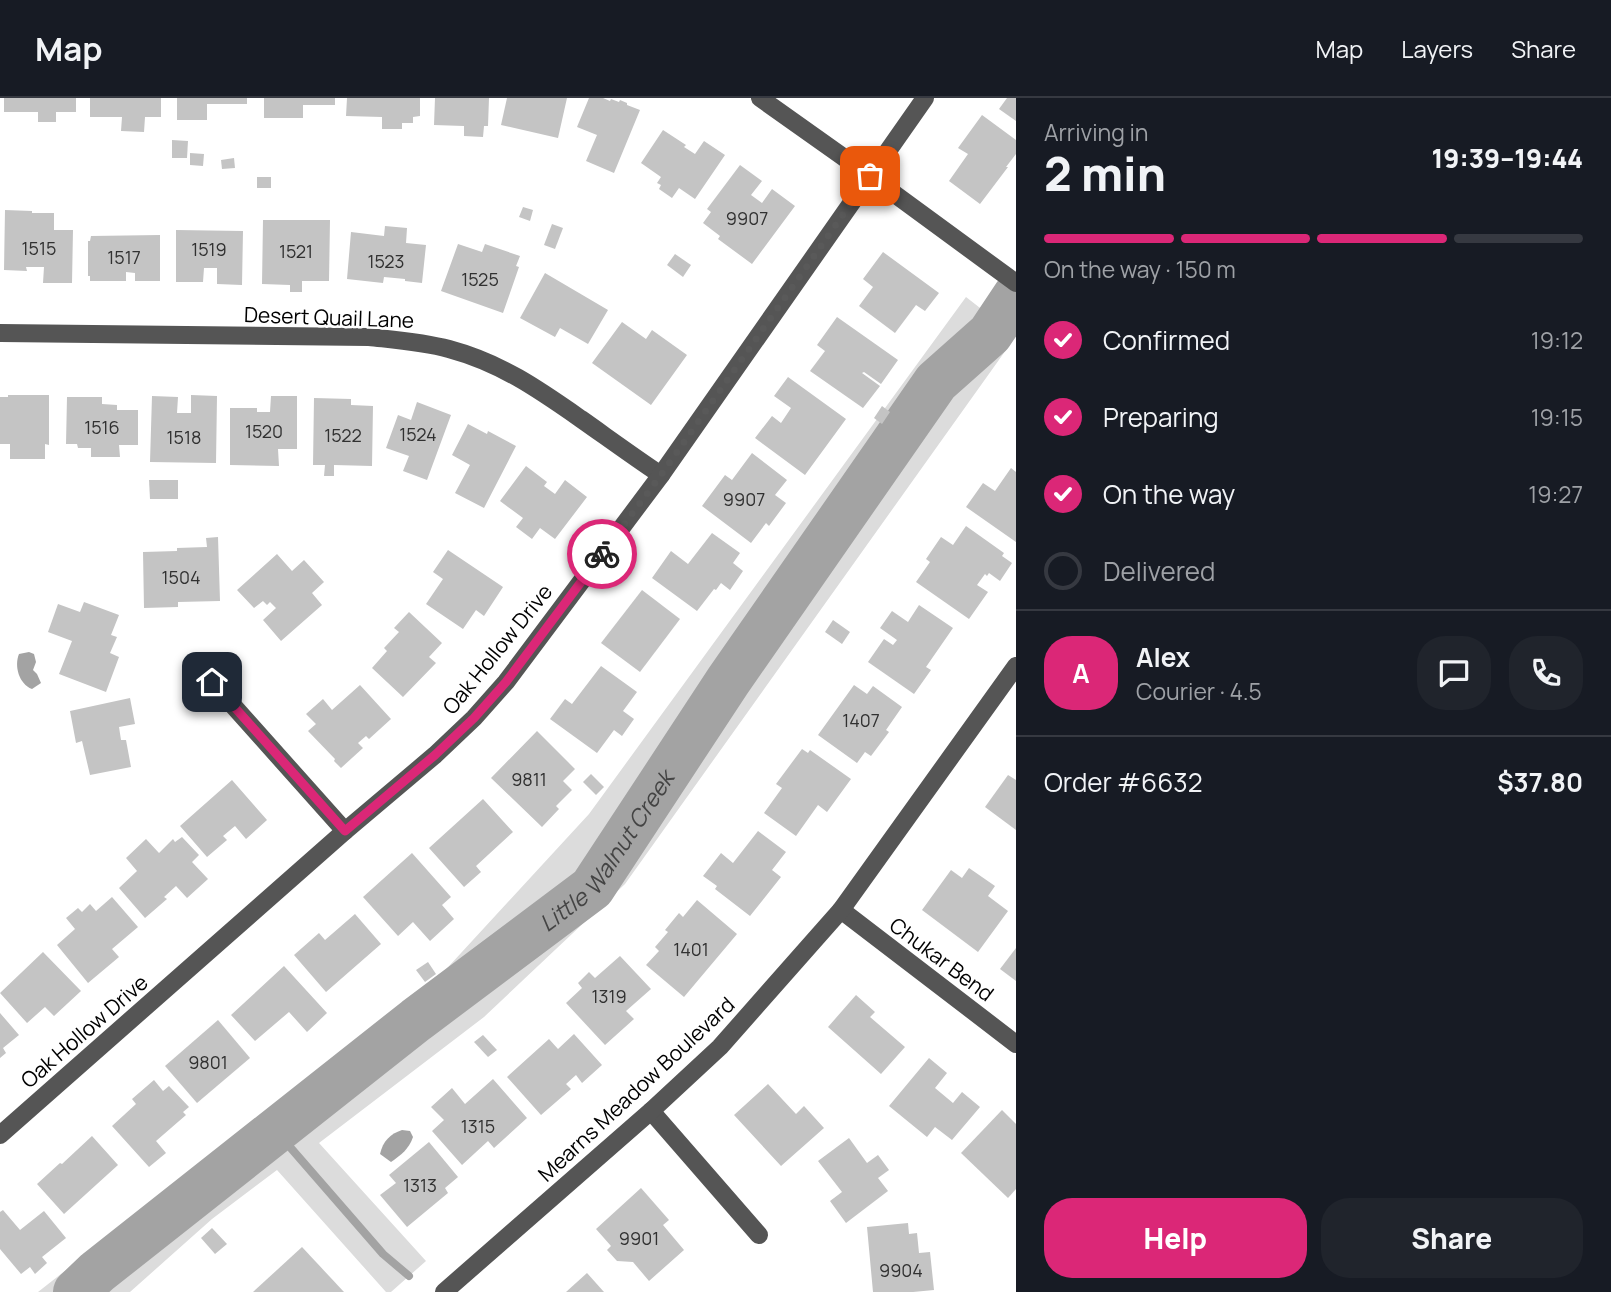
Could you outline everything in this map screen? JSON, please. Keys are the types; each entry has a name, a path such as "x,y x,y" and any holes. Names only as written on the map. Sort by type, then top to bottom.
{"street":[{"path":"760,98 1016,283"},
{"name":"Oak Hollow Drive","path":"0,1135 474,718 506,682 661,475 925,98"},
{"name":"Desert Quail Lane","path":"0,333 369,337 417,342 449,349 511,373 537,388 661,475"},
{"name":"Mearns Meadow Boulevard","path":"444,1292 651,1111 720,1047 773,989 841,910 1009,691 1016,666"},
{"path":"212,682 345,831"},
{"name":"Chukar Bend","path":"841,910 1016,1044"},
{"path":"651,1111 759,1235"}],"shaded area":[{"path":"966,297 1016,336 625,884 484,1017 319,1143 426,1261 391,1292 386,1292 277,1170 212,1219 130,1292 38,1292 438,978 589,814"},
{"path":"19,654 34,654 36,662 33,670 41,683 32,689 21,679 17,669"},
{"path":"402,1130 410,1131 413,1137 404,1151 391,1162 380,1154 381,1149 388,1139"}],"building":[{"path":"4,98 76,98 76,112 56,112 56,122 38,122 38,112 4,112"},
{"path":"90,98 161,98 161,117 145,117 144,132 121,131 122,117 90,117"},
{"path":"177,98 247,98 247,104 207,104 207,120 177,120"},
{"path":"264,98 335,98 335,105 303,105 303,118 264,118"},
{"path":"347,98 420,98 420,116 413,117 413,123 402,123 402,129 382,129 382,117 346,116"},
{"path":"435,98 489,98 488,126 484,126 483,137 464,136 464,126 434,125"},
{"path":"507,98 567,98 558,138 501,125"},
{"path":"589,98 620,100 640,110 614,173 586,161 597,135 577,127"},
{"path":"1007,98 1016,98 1016,121 999,109"},
{"path":"982,115 1016,140 1016,154 980,204 949,181 968,154 958,148"},
{"path":"663,130 695,154 704,141 725,155 695,199 679,188 672,198 659,189 661,185 657,183 661,177 641,163"},
{"path":"172,140 188,141 187,158 172,158"},
{"path":"190,153 204,154 203,166 190,165"},
{"path":"234,158 235,168 222,169 221,160"},
{"path":"740,165 762,181 751,195 762,203 772,189 795,206 752,264 718,239 720,236 703,223 711,212 707,209"},
{"path":"257,177 271,177 271,188 257,188"},
{"path":"523,207 533,210 530,221 519,217"},
{"path":"5,210 54,213 54,230 73,230 72,283 43,283 44,267 26,267 27,271 4,270"},
{"path":"263,220 330,220 329,281 302,281 302,292 290,292 290,285 262,284"},
{"path":"552,224 563,228 555,249 544,245"},
{"path":"385,226 407,228 406,243 426,245 422,283 384,277 383,283 347,279 351,232 384,236"},
{"path":"176,230 243,231 242,285 217,284 217,268 204,268 203,282 176,282"},
{"path":"160,235 160,281 135,281 135,273 126,272 126,281 90,281 88,241 91,236"},
{"path":"458,244 482,252 485,244 520,256 516,266 519,267 503,313 441,291"},
{"path":"883,252 939,293 925,311 916,305 895,333 859,306 873,287 863,279"},
{"path":"675,254 691,265 683,277 667,265"},
{"path":"545,273 608,310 588,344 560,328 555,337 520,318"},
{"path":"837,317 898,360 881,384 862,373 880,386 863,408 810,371 825,351 817,345"},
{"path":"622,322 646,339 652,330 687,355 651,405 592,363"},
{"path":"788,377 846,419 805,475 755,438 772,416 781,423 791,408 774,396"},
{"path":"49,395 49,445 45,444 45,459 10,459 10,444 0,444 0,397"},
{"path":"191,395 217,396 216,463 150,462 152,396 178,397 177,413 191,413"},
{"path":"271,396 297,396 297,449 278,449 279,466 230,465 230,408 257,408 257,412 270,412"},
{"path":"67,397 102,397 102,404 117,405 117,410 138,410 138,445 119,445 120,457 91,457 91,448 66,444"},
{"path":"314,398 351,399 351,405 373,406 372,466 334,465 334,476 324,476 325,465 313,465"},
{"path":"417,402 451,415 427,480 403,471 409,456 386,448 398,415 411,420"},
{"path":"882,406 890,412 882,424 874,418"},
{"path":"468,424 516,446 484,508 455,493 470,465 452,455"},
{"path":"752,453 787,480 775,495 786,503 769,526 766,523 751,543 702,506 725,475 732,480"},
{"path":"526,466 547,482 544,486 555,494 565,480 587,497 555,539 540,528 532,539 516,527 523,518 500,501"},
{"path":"1011,468 1016,472 1016,542 966,507 983,483 995,491"},
{"path":"149,480 178,480 178,499 150,499"},
{"path":"966,526 1004,553 1002,556 1012,563 1000,581 989,573 987,576 985,574 977,585 988,592 969,619 916,582 930,562 926,559 941,537 953,545"},
{"path":"712,533 740,553 733,563 743,571 730,590 721,583 697,611 652,578 671,551 688,564"},
{"path":"218,537 220,601 178,602 178,607 144,608 143,552 207,547 206,538"},
{"path":"448,550 503,587 484,616 476,610 463,629 426,604 443,579 433,572"},
{"path":"277,554 292,571 304,560 324,582 312,593 322,605 281,641 263,620 276,608 270,602 267,605 263,601 254,608 237,590"},
{"path":"642,590 680,619 640,672 601,643"},
{"path":"84,602 119,615 111,635 117,637 110,653 119,657 106,692 59,674 72,641 48,632 58,604 80,612"},
{"path":"919,605 953,628 926,667 931,670 914,694 868,662 884,639 893,645 897,640 880,628 892,611 908,622"},
{"path":"409,612 442,643 429,657 436,663 403,697 372,668 387,651 384,648 399,632 394,628"},
{"path":"833,620 850,632 842,644 825,632"},
{"path":"601,666 637,692 623,711 634,719 622,736 614,730 597,753 550,719 565,699 572,704"},
{"path":"360,685 391,719 369,739 366,736 358,743 363,748 341,768 308,731 316,724 306,714 323,699 332,710"},
{"path":"854,685 867,694 873,686 902,707 886,730 889,732 871,756 865,752 857,763 818,735"},
{"path":"130,698 135,724 119,727 121,740 126,740 131,767 90,775 82,741 76,743 70,711"},
{"path":"537,731 575,769 563,781 572,790 556,806 559,809 542,827 491,778"},
{"path":"802,749 808,753 810,750 851,779 827,812 818,805 796,836 764,813 782,788 776,784"},
{"path":"591,774 604,787 596,795 583,782"},
{"path":"1008,775 1016,780 1016,830 985,807"},
{"path":"232,780 267,820 246,839 235,826 223,836 227,840 207,857 180,826"},
{"path":"483,799 513,832 476,866 481,872 464,887 429,848"},
{"path":"758,831 786,852 772,870 781,877 750,916 715,889 717,886 703,876 721,853 733,863"},
{"path":"182,837 199,855 192,862 208,879 187,898 176,886 164,897 167,899 145,918 119,888 137,871 126,858 146,839 159,853 173,839 175,842"},
{"path":"412,853 451,897 442,905 454,919 430,941 413,922 398,936 363,897"},
{"path":"969,868 995,886 988,896 1008,911 978,952 922,910 951,870 962,878"},
{"path":"112,897 138,927 112,949 119,957 88,983 57,945 75,929 66,918 78,908 82,912 90,904 96,911"},
{"path":"697,900 737,934 684,997 646,965 659,951 655,947 668,932 665,930 679,913 683,917"},
{"path":"355,914 381,944 326,992 294,955 319,933 325,940"},
{"path":"1016,948 1016,981 1000,969"},
{"path":"43,952 81,991 54,1016 45,1007 27,1023 0,993"},
{"path":"620,956 651,989 626,1011 634,1019 605,1045 566,1003 582,988 578,983 589,972 595,978"},
{"path":"428,962 436,974 425,982 416,970"},
{"path":"284,966 327,1013 307,1032 289,1012 255,1041 231,1015"},
{"path":"856,995 875,1012 870,1017 905,1047 881,1074 828,1027"},
{"path":"0,1013 19,1035 3,1048 6,1053 0,1058"},
{"path":"218,1020 250,1058 197,1103 165,1066"},
{"path":"574,1034 602,1065 582,1083 576,1075 566,1084 571,1089 541,1115 507,1077 549,1039 558,1049"},
{"path":"483,1035 497,1050 488,1057 474,1042"},
{"path":"929,1058 947,1073 935,1088 953,1103 962,1092 980,1107 952,1140 935,1127 927,1137 889,1106"},
{"path":"493,1079 527,1118 494,1148 488,1141 462,1165 432,1131 444,1120 431,1107 452,1088 465,1104"},
{"path":"154,1080 163,1091 169,1086 189,1107 183,1112 186,1115 156,1141 166,1153 149,1167 112,1126 136,1104 132,1099"},
{"path":"768,1084 796,1114 804,1106 824,1128 781,1166 734,1115"},
{"path":"1002,1110 1016,1124 1016,1189 1008,1198 961,1153"},
{"path":"92,1136 118,1165 64,1214 37,1184"},
{"path":"849,1138 867,1163 878,1155 889,1170 878,1178 888,1191 846,1223 830,1201 842,1192 818,1161"},
{"path":"429,1142 458,1177 445,1188 448,1193 407,1227 380,1195 396,1183 389,1175"},
{"path":"641,1188 669,1220 663,1225 684,1250 649,1281 633,1262 617,1261 607,1250 611,1246 596,1229"},
{"path":"3,1210 20,1230 44,1211 66,1238 42,1257 47,1263 35,1274 30,1267 21,1274 0,1249 0,1212"},
{"path":"908,1223 909,1234 917,1233 919,1253 930,1252 934,1290 873,1292 867,1227"},
{"path":"212,1228 227,1244 215,1254 201,1238"},
{"path":"302,1247 344,1292 253,1292"},
{"path":"587,1273 604,1292 566,1292"}],"waterway":[{"name":"Little Walnut Creek","path":"76,1292 97,1272 416,1020 592,888 728,681 936,382 990,334 1016,295"},
{"path":"276,1131 383,1254 409,1276"}],"way so far":[{"path":"602,554 661,475 870,176"}],"route":[{"path":"212,682 345,831 435,755 474,718 506,682 602,554"}]}
